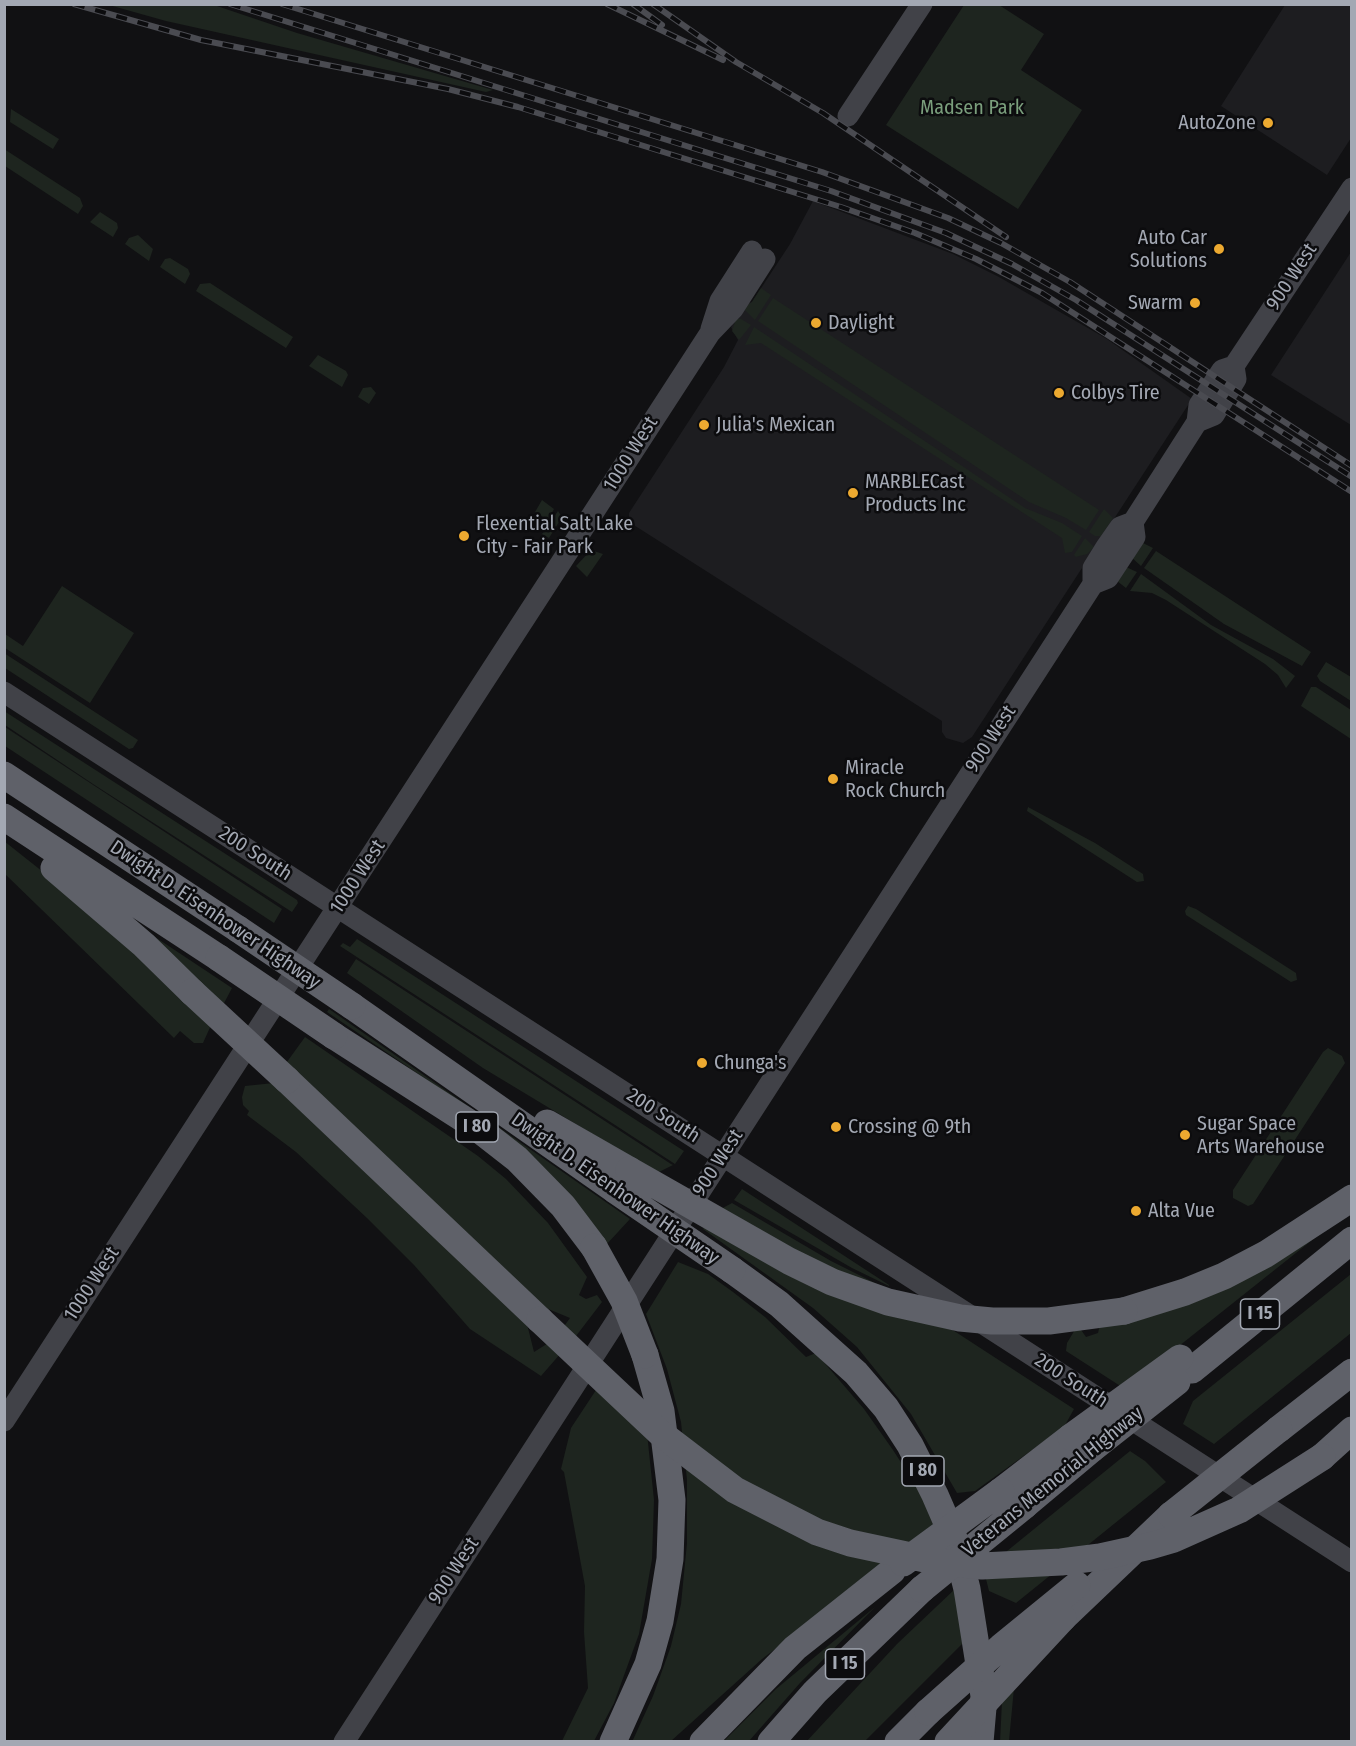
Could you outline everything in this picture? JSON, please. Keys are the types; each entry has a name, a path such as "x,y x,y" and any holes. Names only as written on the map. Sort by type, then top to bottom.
{"highway":[{"name":"Dwight D. Eisenhower Highway","path":"4,775 238,929 412,1048 622,1180 732,1270 779,1305 856,1373 886,1408 910,1445 935,1495 954,1541 967,1589 984,1696 980,1742"},
{"name":"Dwight D. Eisenhower Highway","path":"4,817 334,1036 476,1127 517,1159 563,1206 594,1247 624,1301 645,1355 661,1411 672,1500 670,1560 660,1620 648,1664 613,1742"},
{"path":"4,827 144,945 659,1432 735,1490 818,1532 862,1546 939,1562 982,1566 1060,1562 1100,1557 1158,1544 1239,1510 1298,1475 1352,1430"},
{"path":"622,1180 832,1282 888,1302 960,1318 1012,1321 1073,1319 1124,1311 1185,1292 1224,1276 1266,1254 1352,1198"},
{"name":"Veterans Memorial Highway","path":"771,1742 815,1692 922,1589 1024,1506 1081,1443 1352,1240"},
{"path":"898,1742 1001,1647 1077,1585 1171,1515 1352,1372"},
{"path":"703,1742 795,1648 892,1571 1002,1491 1081,1443"},
{"path":"948,1742 1063,1618 1171,1515"}],"street":[{"path":"848,116 922,4"},
{"name":"900 West","path":"344,1742 1093,584 1108,578 1135,537 1133,522 1197,422 1214,415 1236,380 1234,366 1352,188"},
{"name":"1000 West","path":"4,1421 710,333 733,309 759,255"},
{"name":"200 South","path":"4,692 1352,1562"}],"shaded area":[{"path":"1285,5 1351,5 1351,138 1327,175 1221,106"},
{"path":"813,201 953,254 999,277 1107,339 1192,399 972,737 963,743 946,738 942,732 942,721 629,522 629,513 724,367 738,340 731,327 746,304 752,302 790,244"},
{"path":"1351,252 1351,425 1271,375"}],"green space":[{"path":"109,5 214,5 297,33 493,90 486,92 166,21"},
{"name":"Madsen Park","path":"964,5 999,5 1044,34 1021,70 1082,110 1018,209 886,125"},
{"path":"11,109 59,139 53,149 10,122"},
{"path":"4,149 80,198 83,206 78,214 5,166"},
{"path":"100,212 117,223 118,228 113,237 90,222"},
{"path":"138,235 153,249 149,261 125,244 129,238"},
{"path":"170,258 188,269 190,274 185,284 160,267 165,259"},
{"path":"210,283 293,337 286,348 196,291 200,284"},
{"path":"761,288 771,295 755,320 743,308 752,302"},
{"path":"773,298 1099,510 1086,530 1066,518 1029,502 758,321"},
{"path":"736,319 741,319 751,325 739,340 732,331"},
{"path":"754,327 1025,508 1062,523 1082,536 1072,552 1065,553 1062,538 761,343 745,345"},
{"path":"318,355 346,371 348,375 342,387 309,366"},
{"path":"371,387 376,393 369,404 358,397 363,388"},
{"path":"542,500 554,509 548,520 535,512"},
{"path":"1104,509 1113,518 1101,536 1095,536 1089,532"},
{"path":"558,511 562,517 549,538 542,534"},
{"path":"1085,538 1094,547 1087,554 1076,557 1074,555"},
{"path":"1141,542 1153,548 1141,566 1131,557"},
{"path":"591,550 603,554 587,577 576,566"},
{"path":"1156,551 1311,652 1302,666 1224,624 1144,568"},
{"path":"1126,567 1137,572 1126,588 1117,581"},
{"path":"1141,574 1211,625 1273,659 1295,676 1286,688 1278,675 1265,664 1166,600 1152,593 1130,591"},
{"path":"62,586 134,633 90,703 5,648 5,634 23,646"},
{"path":"4,653 138,740 133,748 129,749 5,668"},
{"path":"1326,662 1351,677 1351,701 1320,681 1317,676"},
{"path":"1311,687 1316,687 1351,710 1351,739 1301,706"},
{"path":"4,711 297,900 298,903 292,912 5,725"},
{"path":"5,727 282,909 274,923 5,746"},
{"path":"1028,807 1095,843 1143,874 1144,881 1137,882 1027,811"},
{"path":"4,841 86,906 212,1023 203,1043 194,1043 180,1031 174,1038 5,874"},
{"path":"1188,906 1296,973 1297,980 1291,982 1186,915 1185,911"},
{"path":"137,925 232,988 222,1007"},
{"path":"357,939 684,1151 675,1164 340,946 343,943 350,947"},
{"path":"356,959 673,1165 657,1173 483,1068 347,973"},
{"path":"329,1009 630,1219 606,1245 470,1109 327,1012"},
{"path":"305,1037 478,1156 506,1179 548,1223 587,1277 579,1295 586,1299 597,1295 602,1302 573,1340 562,1329 570,1318 541,1306 284,1066"},
{"path":"1328,1048 1342,1056 1345,1063 1253,1204 1248,1206 1233,1198 1233,1190 1323,1052"},
{"path":"274,1083 527,1324 534,1352 550,1342 561,1353 541,1376 470,1329 414,1265 367,1218 296,1152 247,1115 249,1111 243,1105 242,1097 245,1086"},
{"path":"742,1189 889,1286 852,1268 734,1200"},
{"path":"732,1203 831,1261 893,1292 848,1280 719,1210"},
{"path":"707,1223 945,1325 1074,1409 1064,1427 975,1491 957,1493 911,1414 857,1347 813,1308 703,1229"},
{"path":"1316,1237 1125,1389 1066,1351 1067,1343 1076,1328 1079,1327 1086,1337 1098,1333 1100,1324"},
{"path":"678,1262 708,1274 733,1292 765,1317 806,1357 816,1353 864,1409 893,1450 922,1495 936,1527 762,1659 671,1741 632,1742 653,1696 671,1646 681,1604 687,1543 687,1480 681,1422 667,1369 646,1314"},
{"path":"1351,1274 1351,1333 1214,1444 1183,1424 1193,1401"},
{"path":"598,1387 647,1433 654,1500 652,1559 639,1634 614,1703 594,1741 562,1741 588,1688 584,1632 585,1586 564,1472 561,1469 571,1428"},
{"path":"1130,1451 1145,1461 1166,1482 1016,1603 989,1591 984,1571"},
{"path":"955,1589 963,1643 865,1741 806,1742 897,1644"},
{"path":"875,1607 800,1683 749,1741 723,1742 776,1689"},
{"path":"1014,1688 1009,1741 1000,1742 1002,1701"}],"railway":[{"path":"74,4 201,40 448,89 518,107 841,207 915,233 976,259 1042,293 1352,492"},
{"path":"230,4 831,191 946,233 1012,264 1076,300 1352,477"},
{"path":"282,4 822,172 948,218 1001,243 1070,282 1352,466"},
{"path":"607,4 723,60"},
{"path":"633,4 662,25"},
{"path":"653,4 736,62 823,113 1006,237"}],"place":[{"name":"AutoZone","path":"1268,123"},
{"name":"Auto Car Solutions","path":"1219,249"},
{"name":"Swarm","path":"1195,303"},
{"name":"Daylight","path":"816,323"},
{"name":"Colbys Tire","path":"1059,393"},
{"name":"Julia's Mexican","path":"704,425"},
{"name":"MARBLECast Products Inc","path":"853,493"},
{"name":"Flexential Salt Lake City - Fair Park","path":"464,536"},
{"name":"Miracle Rock Church","path":"833,779"},
{"name":"Chunga's","path":"702,1063"},
{"name":"Crossing @ 9th","path":"836,1127"},
{"name":"Sugar Space Arts Warehouse","path":"1185,1135"},
{"name":"Alta Vue","path":"1136,1211"}]}
